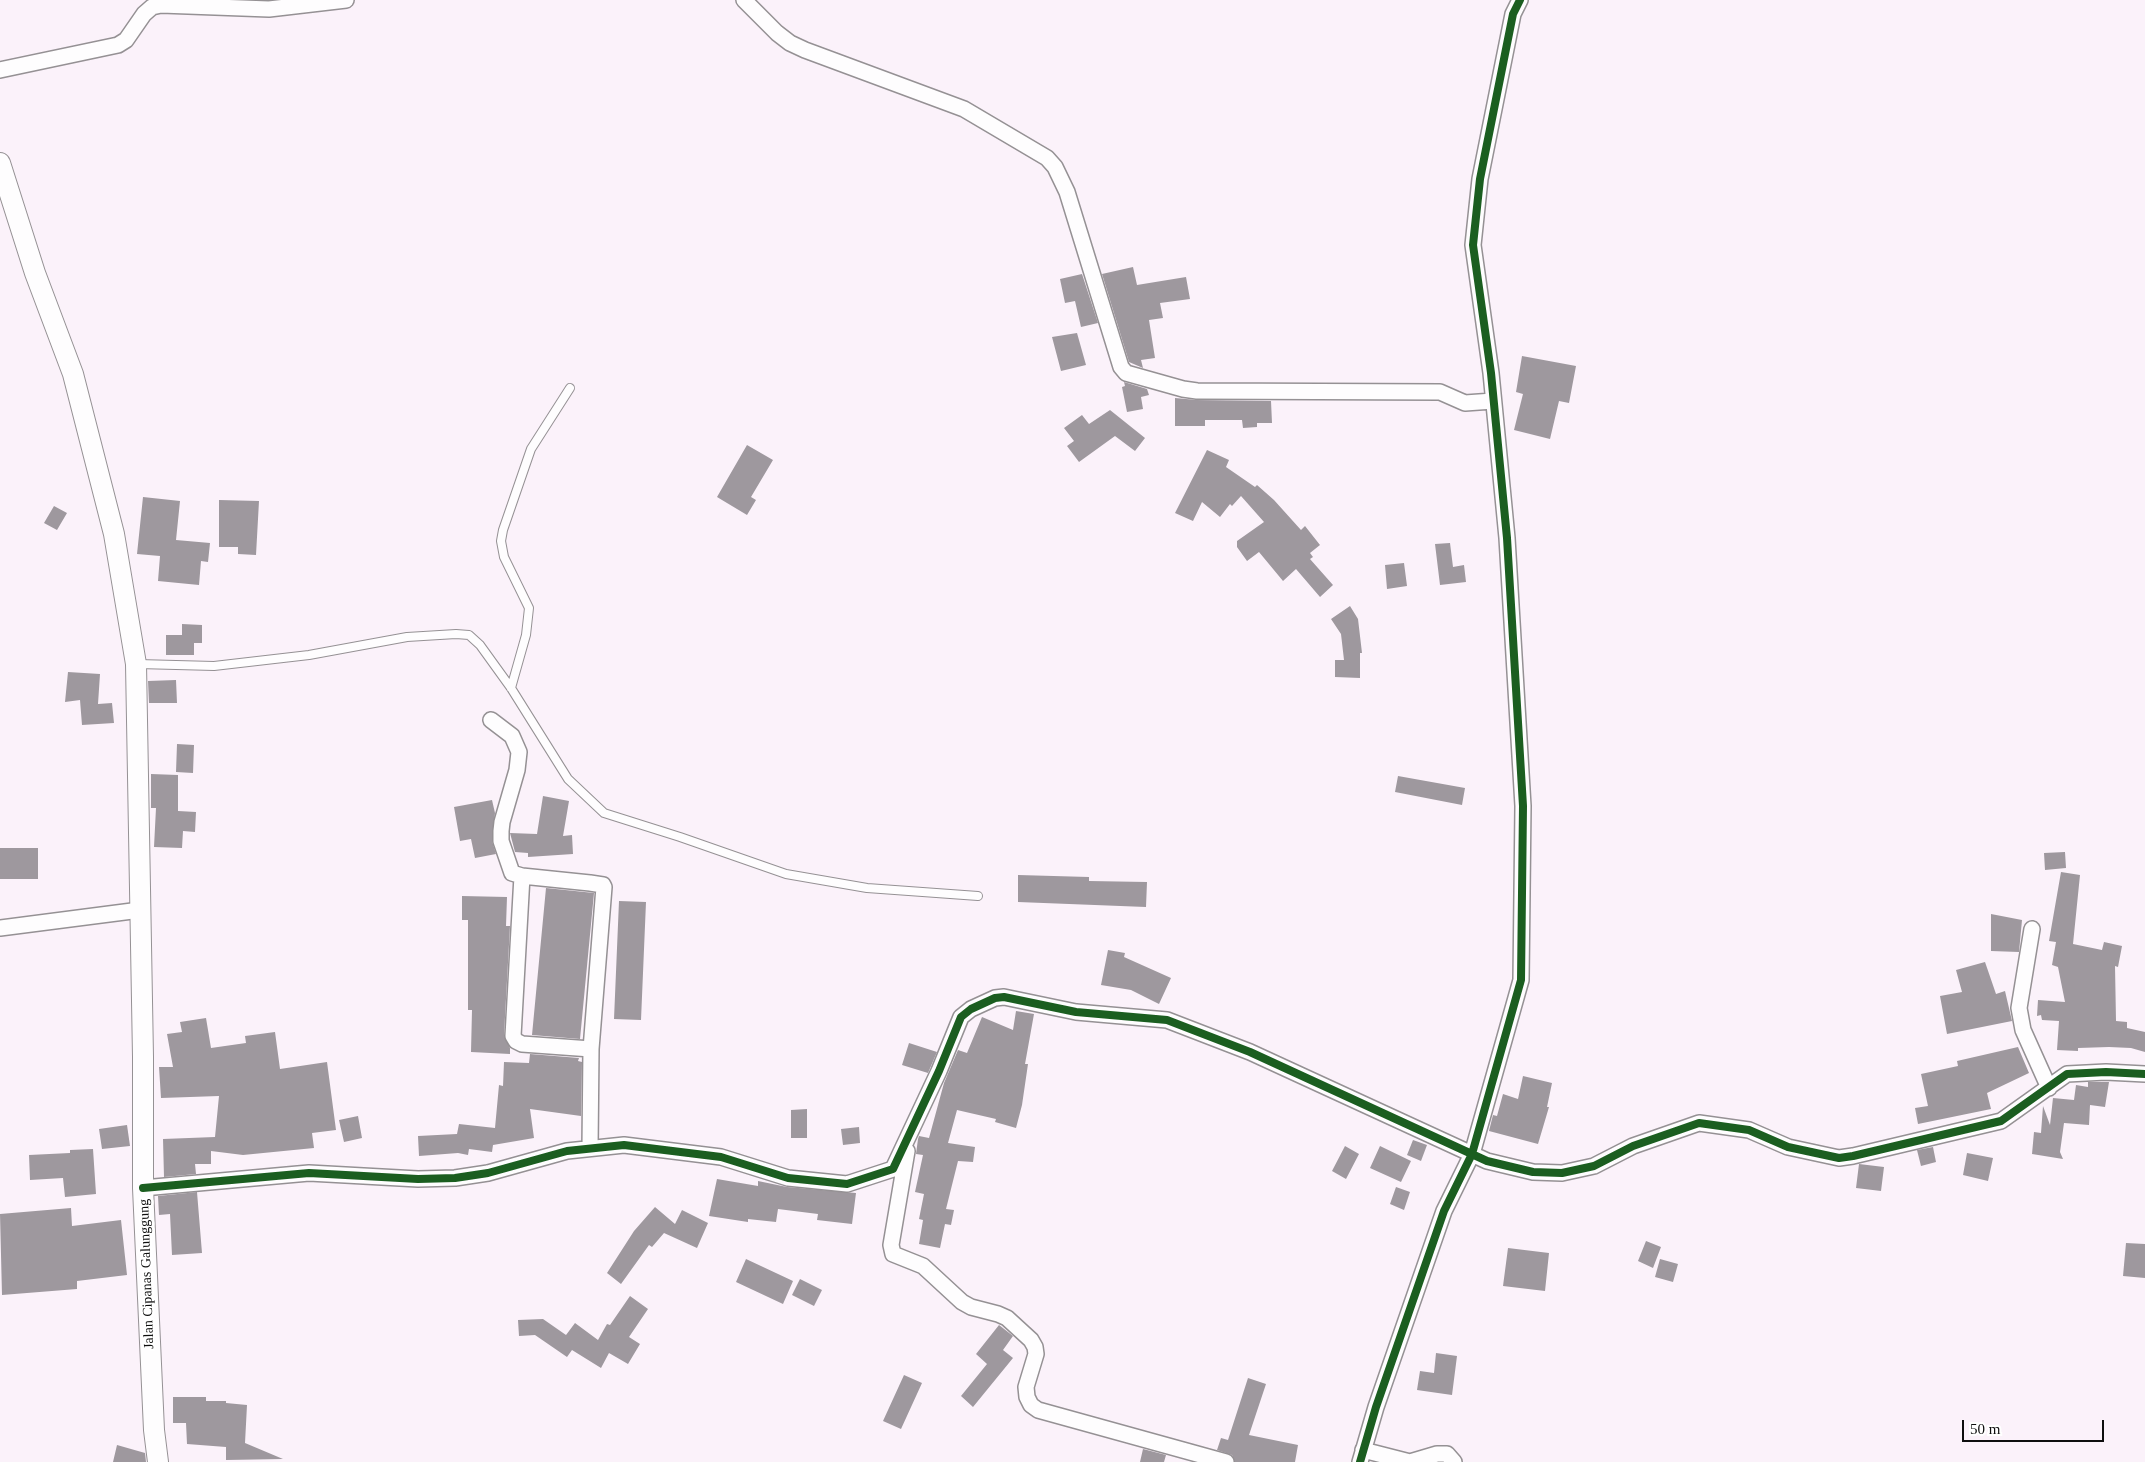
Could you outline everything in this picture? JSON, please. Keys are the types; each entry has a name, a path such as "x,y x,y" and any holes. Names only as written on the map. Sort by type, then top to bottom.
{"street":[{"path":"4,69 118,45 126,40 144,14 152,7 161,5 269,9 346,0"},
{"path":"744,0 777,33 805,50 964,109 1047,158 1055,167 1067,192 1121,367 1126,373 1183,389 1197,391 1440,392 1480,402"},
{"path":"1454,1462 1448,1454 1437,1454 1418,1460 1405,1461 1362,1456 1444,1211 1472,1154 1521,980 1522,806 1507,538 1480,402 1473,246 1480,179 1513,14 1520,0"},
{"name":"Jalan Cipanas Galunggung","path":"0,163 35,274 73,374 114,534 136,664 143,1057 143,1188 154,1430 158,1462"},
{"path":"491,720 512,736 519,752 517,770 502,822 501,841 512,873 522,876 590,883 603,885 604,887 591,1049 590,1148"},
{"path":"522,876 513,1036 516,1041 522,1044 591,1049"},
{"path":"0,928 140,910"},
{"path":"2032,929 2019,1008 2023,1030 2049,1088"},
{"path":"143,1188 308,1173 418,1179 455,1178 488,1173 567,1151 624,1145 721,1157 788,1178 847,1184 893,1168 939,1071 961,1017 971,1009 995,998 1004,997 1076,1012 1168,1020 1250,1052 1488,1161 1533,1172 1562,1173 1594,1166 1633,1146 1700,1124 1749,1130 1788,1147 1838,1158 2001,1121 2067,1074 2106,1072 2145,1074"},
{"path":"910,1134 891,1245 893,1254 923,1266 970,1307 1008,1318 1031,1340 1036,1354 1026,1387 1027,1397 1031,1405 1038,1410 1226,1462"}],"lane":[{"path":"511,688 526,636 529,608 504,558 501,540 502,530 531,449 570,388"},
{"path":"136,664 214,666 309,655 407,637 469,635 480,645 511,688 568,779 604,813 786,874 867,888 978,896"}],"building":[{"path":"1133,267 1137,285 1186,277 1190,299 1160,303 1163,318 1149,320 1155,358 1141,360 1143,368 1129,362 1102,274"},
{"path":"1082,274 1098,323 1081,327 1075,301 1065,303 1060,279"},
{"path":"1077,333 1086,365 1061,371 1052,337"},
{"path":"1522,356 1576,366 1569,403 1559,401 1550,439 1514,430 1523,394 1516,392"},
{"path":"1124,382 1147,389 1149,395 1141,397 1143,409 1127,412 1122,387 1125,386"},
{"path":"1175,398 1271,401 1272,423 1257,423 1257,427 1243,428 1242,420 1205,420 1205,426 1175,426"},
{"path":"1110,410 1145,438 1135,451 1115,436 1079,462 1067,446 1074,441 1064,428 1082,415 1089,424"},
{"path":"747,445 773,460 751,497 756,500 747,515 717,497"},
{"path":"1207,450 1229,460 1226,467 1255,487 1257,485 1274,500 1301,530 1305,526 1320,545 1310,553 1313,557 1310,559 1333,585 1320,597 1296,569 1283,581 1259,552 1247,561 1237,547 1237,541 1264,522 1241,496 1232,506 1230,504 1220,517 1202,502 1193,521 1175,513"},
{"path":"143,497 180,501 176,540 210,543 208,562 201,561 199,585 158,581 160,556 137,554"},
{"path":"219,500 259,501 256,555 238,554 238,547 219,547"},
{"path":"54,506 67,513 57,530 44,523"},
{"path":"1450,543 1453,567 1464,565 1466,582 1440,585 1435,544"},
{"path":"1404,563 1407,586 1387,589 1385,565"},
{"path":"1350,606 1358,619 1362,653 1360,653 1360,678 1335,677 1335,660 1344,660 1341,634 1331,619"},
{"path":"182,624 202,625 202,643 194,643 194,655 166,655 166,635 182,635"},
{"path":"68,672 100,674 98,704 112,703 114,723 82,725 80,700 65,702"},
{"path":"176,680 177,703 149,703 148,681"},
{"path":"177,744 194,745 193,773 176,772"},
{"path":"151,774 178,775 178,811 196,812 195,832 183,831 182,848 154,847 156,808 151,808"},
{"path":"1398,776 1465,788 1462,805 1395,792"},
{"path":"543,796 569,801 563,836 572,835 573,854 528,857 528,853 515,852 510,833 537,834"},
{"path":"492,800 495,813 492,841 496,854 475,858 471,839 460,841 454,807"},
{"path":"0,848 38,848 38,879 0,879"},
{"path":"2065,852 2066,868 2045,870 2044,853"},
{"path":"2061,872 2080,875 2073,944 2102,950 2104,942 2122,946 2118,967 2115,966 2116,1021 2127,1022 2127,1028 2145,1032 2145,1052 2131,1048 2109,1047 2078,1048 2078,1051 2057,1050 2059,1021 2042,1020 2041,1015 2037,1016 2038,1000 2065,1002 2058,967 2052,965 2056,942 2049,941"},
{"path":"1018,875 1089,877 1089,881 1147,882 1146,907 1018,902"},
{"path":"546,888 594,893 580,1039 532,1035"},
{"path":"462,896 507,897 506,926 510,926 504,1035 510,1048 510,1054 471,1052 472,1010 468,1010 468,920 462,920"},
{"path":"619,901 646,902 641,1020 614,1019"},
{"path":"1991,914 2022,920 2019,952 1991,951"},
{"path":"1108,950 1125,953 1124,957 1171,978 1159,1004 1131,990 1101,985"},
{"path":"1985,962 1996,994 2005,991 2012,1021 1947,1034 1940,996 1962,992 1956,970"},
{"path":"1016,1011 1034,1014 1025,1064 1028,1064 1022,1105 1016,1128 995,1122 996,1119 957,1110 948,1143 975,1147 973,1162 958,1161 946,1209 954,1210 951,1225 945,1224 940,1248 919,1244 923,1220 919,1219 924,1194 915,1192 923,1155 916,1154 919,1136 929,1138 944,1083 958,1050 967,1053 982,1017 1013,1030"},
{"path":"206,1018 211,1048 246,1043 245,1036 275,1032 280,1069 327,1062 336,1130 312,1133 314,1148 243,1155 211,1151 211,1164 195,1164 196,1174 164,1177 163,1139 215,1137 219,1096 161,1098 159,1067 173,1067 167,1034 182,1032 180,1022"},
{"path":"909,1043 937,1052 928,1073 902,1065"},
{"path":"2018,1047 2029,1073 1987,1093 1991,1109 1918,1124 1915,1108 1928,1106 1921,1074 1958,1066 1957,1061"},
{"path":"530,1054 579,1058 578,1061 582,1062 581,1116 530,1109 534,1138 493,1145 492,1152 469,1149 468,1155 458,1153 419,1156 418,1136 457,1134 459,1124 495,1128 499,1085 503,1086 504,1062 529,1063"},
{"path":"1523,1076 1552,1083 1547,1107 1549,1107 1538,1144 1489,1131 1493,1115 1497,1116 1503,1094 1518,1099"},
{"path":"2088,1082 2109,1082 2105,1107 2090,1105 2089,1125 2064,1123 2060,1152 2063,1159 2032,1154 2034,1132 2041,1133 2043,1106 2050,1125 2053,1098 2074,1100 2076,1085 2088,1087"},
{"path":"807,1109 807,1138 791,1138 791,1110"},
{"path":"358,1116 362,1138 344,1142 339,1120"},
{"path":"127,1125 130,1146 102,1149 99,1129"},
{"path":"859,1127 860,1143 843,1145 841,1129"},
{"path":"1413,1140 1427,1145 1421,1161 1407,1155"},
{"path":"1345,1146 1359,1154 1346,1179 1332,1171"},
{"path":"1380,1146 1411,1161 1401,1182 1370,1168"},
{"path":"1933,1147 1936,1162 1921,1166 1917,1150"},
{"path":"93,1149 96,1194 65,1197 63,1178 30,1180 29,1155 70,1153 70,1150"},
{"path":"1967,1153 1993,1158 1988,1181 1963,1175"},
{"path":"1859,1164 1884,1167 1881,1191 1856,1188"},
{"path":"717,1179 758,1186 758,1181 787,1187 856,1193 852,1224 817,1220 818,1214 778,1209 776,1222 748,1219 748,1222 709,1216"},
{"path":"1396,1187 1410,1192 1404,1210 1390,1204"},
{"path":"197,1192 202,1253 172,1255 170,1214 159,1215 158,1196"},
{"path":"655,1207 675,1224 682,1210 708,1223 697,1248 664,1233 652,1247 649,1245 621,1284 607,1273 634,1231"},
{"path":"71,1208 72,1226 121,1220 127,1275 77,1281 77,1289 2,1295 0,1214"},
{"path":"1646,1241 1661,1247 1653,1268 1638,1261"},
{"path":"2126,1243 2145,1244 2145,1278 2123,1276"},
{"path":"1508,1248 1549,1253 1545,1291 1503,1286"},
{"path":"746,1259 793,1281 783,1304 736,1282"},
{"path":"1660,1259 1678,1264 1673,1282 1655,1277"},
{"path":"800,1279 822,1290 814,1306 792,1295"},
{"path":"630,1296 648,1309 629,1337 640,1344 628,1364 609,1353 601,1368 572,1350 567,1357 535,1335 519,1336 518,1320 543,1319 566,1335 575,1323 598,1340 607,1324 610,1325"},
{"path":"999,1325 1013,1336 1003,1350 1013,1358 973,1407 961,1396 987,1364 976,1354"},
{"path":"1436,1353 1457,1356 1452,1395 1417,1390 1420,1371 1434,1373"},
{"path":"904,1375 922,1383 901,1429 883,1421"},
{"path":"1248,1378 1266,1384 1249,1435 1298,1445 1295,1462 1235,1462 1232,1455 1217,1450 1221,1438 1228,1440"},
{"path":"173,1397 206,1397 206,1401 226,1401 226,1403 247,1405 245,1443 283,1459 226,1460 226,1447 187,1444 186,1423 173,1423"},
{"path":"117,1445 145,1453 146,1462 113,1462"},
{"path":"1143,1449 1166,1455 1164,1462 1140,1462"}],"cycle path":[{"path":"1360,1462 1376,1407 1444,1211 1472,1154 1521,980 1523,806 1507,538 1491,373 1473,245 1480,179 1513,14 1520,0"},
{"path":"143,1188 309,1173 418,1179 455,1178 488,1173 567,1151 624,1145 721,1157 788,1178 847,1184 893,1169 939,1071 961,1017 971,1009 995,998 1004,997 1076,1012 1167,1020 1250,1052 1487,1161 1533,1172 1562,1173 1594,1166 1633,1146 1699,1123 1749,1130 1788,1147 1839,1158 1853,1156 2001,1121 2067,1074 2106,1072 2145,1074"}]}
